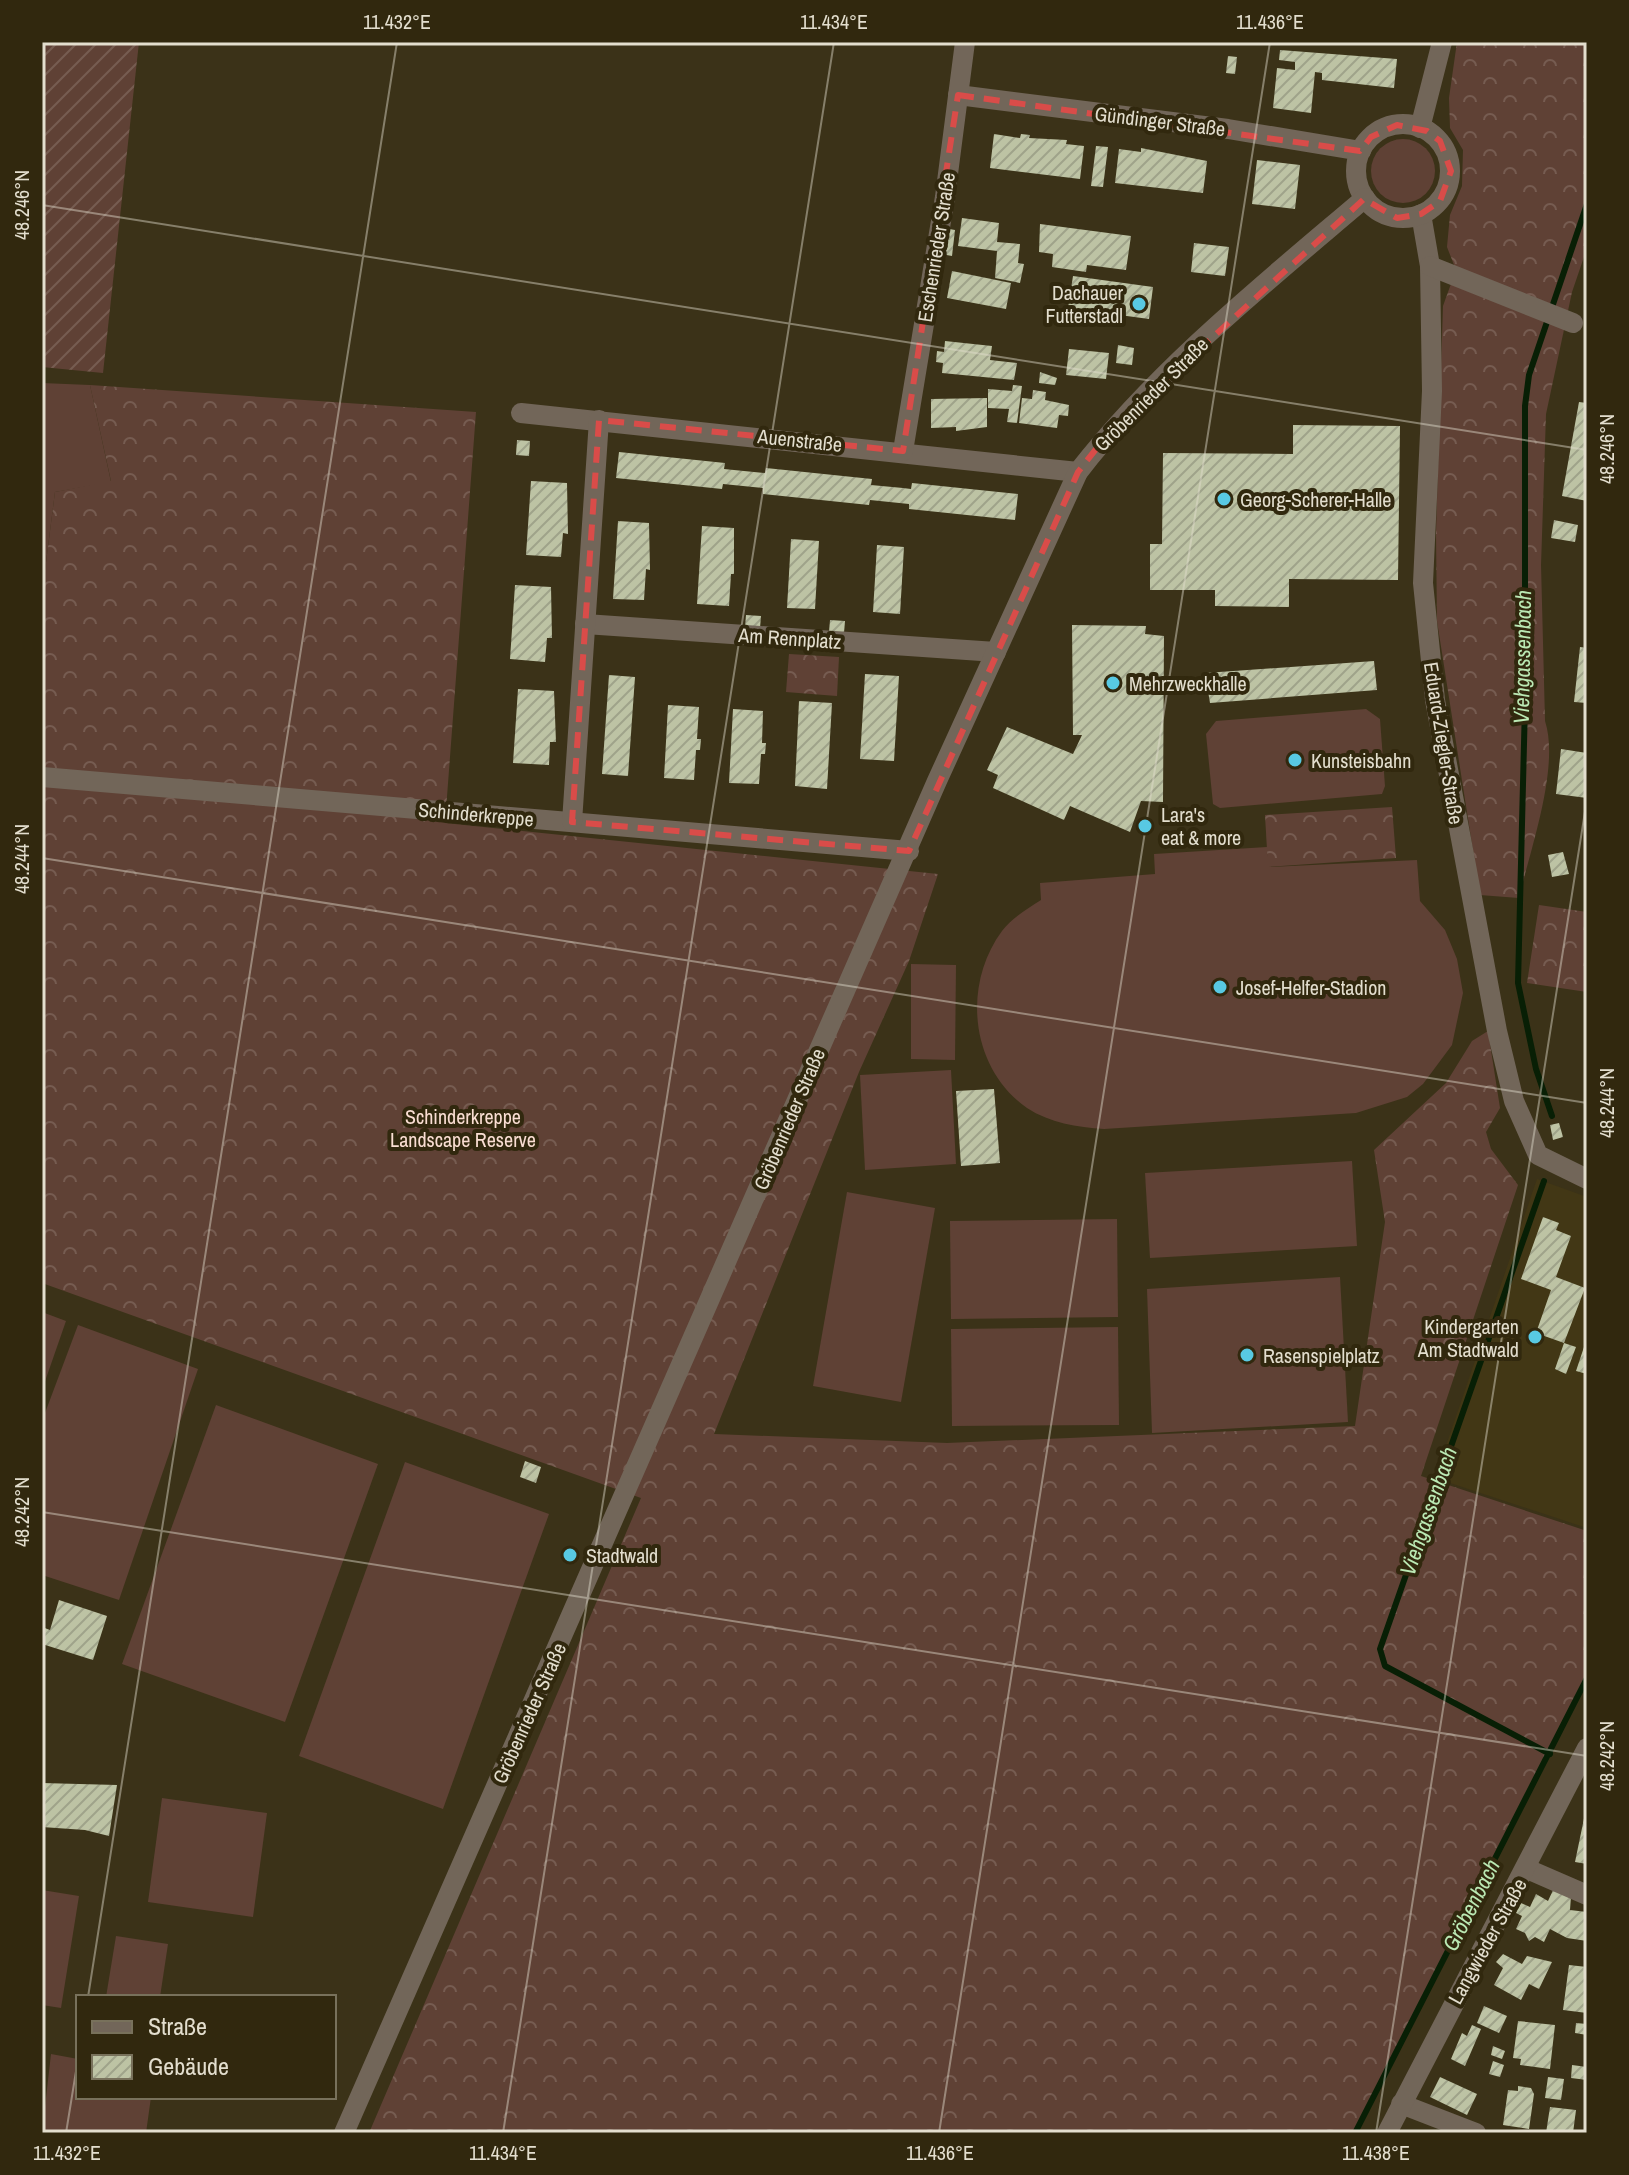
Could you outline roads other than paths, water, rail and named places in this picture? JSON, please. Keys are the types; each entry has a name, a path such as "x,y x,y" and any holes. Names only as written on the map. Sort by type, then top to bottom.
{"street":[{"name":"Eschenrieder Straße","path":"903,451 965,42"},
{"path":"1420,128 1442,42"},
{"name":"Gündinger Straße","path":"958,95 1228,129 1361,151"},
{"path":"1397,125 1420,128 1440,141 1451,171 1440,201 1421,214 1397,218 1382,213 1365,198 1357,178 1361,151 1371,137 1383,129 1397,125"},
{"name":"Gröbenrieder Straße","path":"344,2133 1078,472 1111,430 1163,377 1365,198"},
{"name":"Eduard-Ziegler-Straße","path":"1421,214 1430,266 1432,391 1423,583 1435,700 1453,805 1514,1101 1538,1155 1587,1179"},
{"path":"1430,266 1573,323"},
{"name":"Auenstraße","path":"521,413 903,451 1078,472"},
{"path":"572,822 599,420"},
{"name":"Am Rennplatz","path":"585,624 996,652"},
{"name":"Schinderkreppe","path":"42,777 909,851"},
{"name":"Langwieder Straße","path":"1387,2133 1527,1869 1587,1748"},
{"path":"1527,1869 1587,1895"},
{"path":"1401,2104 1476,2133"}],"waterway":[{"name":"Viehgassenbach","path":"1552,1116 1536,1069 1518,983 1525,704 1525,406 1529,375 1587,204"},
{"name":"Viehgassenbach","path":"1544,1181 1380,1649 1385,1666 1550,1754"},
{"name":"Gröbenbach","path":"1355,2133 1587,1678"}],"place":[{"name":"Dachauer Futterstadl","path":"1139,304"},
{"name":"Georg-Scherer-Halle","path":"1224,499"},
{"name":"Mehrzweckhalle","path":"1113,683"},
{"name":"Kunsteisbahn","path":"1295,760"},
{"name":"Lara's eat & more","path":"1145,826"},
{"name":"Josef-Helfer-Stadion","path":"1220,987"},
{"name":"Kindergarten Am Stadtwald","path":"1535,1337"},
{"name":"Rasenspielplatz","path":"1247,1355"},
{"name":"Stadtwald","path":"570,1555"}],"park label":[{"name":"Schinderkreppe Landscape Reserve","path":"463,1128"}]}
